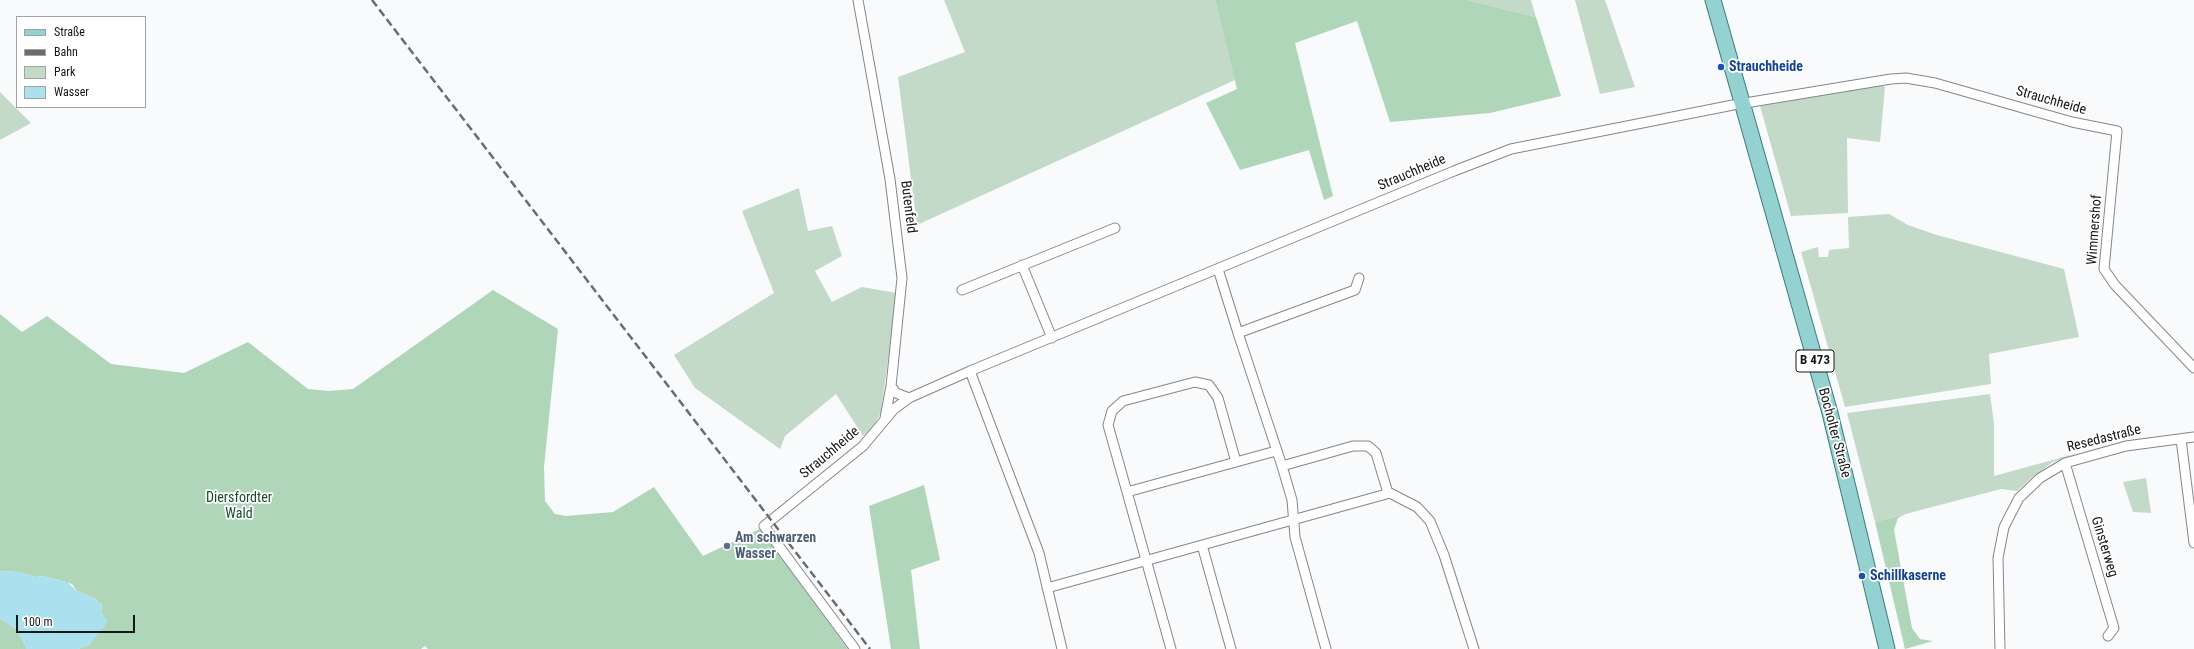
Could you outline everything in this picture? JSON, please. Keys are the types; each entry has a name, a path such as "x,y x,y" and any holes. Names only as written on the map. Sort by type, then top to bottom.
{"main road":[{"name":"B 473","path":"1713,0 1741,100"},
{"name":"Bocholter Straße","path":"1741,100 1830,413 1887,649"}],"street":[{"name":"Butenfeld","path":"858,0 890,179 902,278 891,386 884,420"},
{"name":"Strauchheide","path":"855,649 764,526 864,446 894,409 909,398 970,371 1454,171 1511,149 1741,100 1906,78 1935,83 2072,122 2117,131"},
{"name":"Wimmershof","path":"2117,131 2104,269 2115,285 2194,368"},
{"path":"962,290 1115,228"},
{"path":"1022,265 1052,338"},
{"path":"1218,269 1292,500 1295,537 1326,649"},
{"path":"1238,333 1355,290 1359,278"},
{"path":"970,371 1039,553 1062,649"},
{"path":"1171,649 1109,430 1108,420 1112,411 1119,404 1137,397 1196,382 1209,385 1218,398 1236,462"},
{"path":"891,386 896,394 909,398"},
{"name":"Resedastraße","path":"2000,649 1998,558 2004,527 2018,498 2040,478 2065,463 2126,446 2194,437"},
{"path":"2181,439 2194,543"},
{"path":"1282,466 1354,446 1368,446 1376,453 1388,493"},
{"path":"1127,492 1276,450"},
{"name":"Ginsterweg","path":"2065,463 2114,628 2108,636"},
{"path":"1047,588 1388,493 1411,502 1430,521 1444,555 1474,649"},
{"path":"1202,545 1231,649"}],"green space":[{"path":"944,0 1215,0 1235,80 917,225 898,77 965,52"},
{"path":"1215,0 1468,0 1536,17 1561,96 1490,113 1390,122 1357,21 1295,43 1333,196 1324,200 1309,150 1240,170 1206,103 1237,89"},
{"path":"1468,0 1531,0 1536,17"},
{"path":"1575,0 1605,0 1635,87 1600,94"},
{"path":"1881,85 1885,87 1880,142 1847,138 1848,213 1791,216 1760,106"},
{"path":"0,92 31,123 0,140"},
{"path":"799,188 808,231 832,226 842,256 815,271 832,302 862,287 897,293 881,412 873,428 863,436 836,394 785,436 780,449 695,388 674,355 774,293 742,211"},
{"path":"1889,214 1908,225 1937,235 2064,269 2079,337 1989,354 1991,384 1845,407 1801,252 1818,247 1819,257 1828,257 1829,250 1849,248 1848,217"},
{"name":"Diersfordter Wald","path":"493,290 558,329 544,467 545,501 555,514 566,516 613,512 654,487 703,556 760,529 848,649 428,649 425,646 421,649 78,649 90,644 104,617 101,612 102,605 94,598 77,591 72,584 42,576 35,577 18,572 0,571 0,314 22,332 47,316 111,364 184,373 248,342 308,389 329,391 353,389"},
{"path":"1990,394 1994,424 1994,476 2078,453 2053,462 2031,478 2017,491 2001,489 1875,522 1847,413"},
{"path":"2146,478 2151,513 2133,512 2123,482"},
{"path":"924,485 940,560 911,570 920,649 891,649 869,506"},
{"path":"1906,514 1898,518 1894,530 1912,628 1920,639 1933,641 1905,649 1875,522"},
{"path":"0,618 17,630 27,649 0,649"}],"water":[{"path":"0,571 18,572 35,577 42,576 67,582 77,591 94,598 102,605 101,612 107,620 105,626 90,644 78,649 27,649 17,630 0,618"}],"railway":[{"path":"372,0 870,649"}],"place":[{"name":"Strauchheide","path":"1721,67"},
{"name":"Am schwarzen Wasser","path":"727,546"},
{"name":"Schillkaserne","path":"1862,576"}]}
